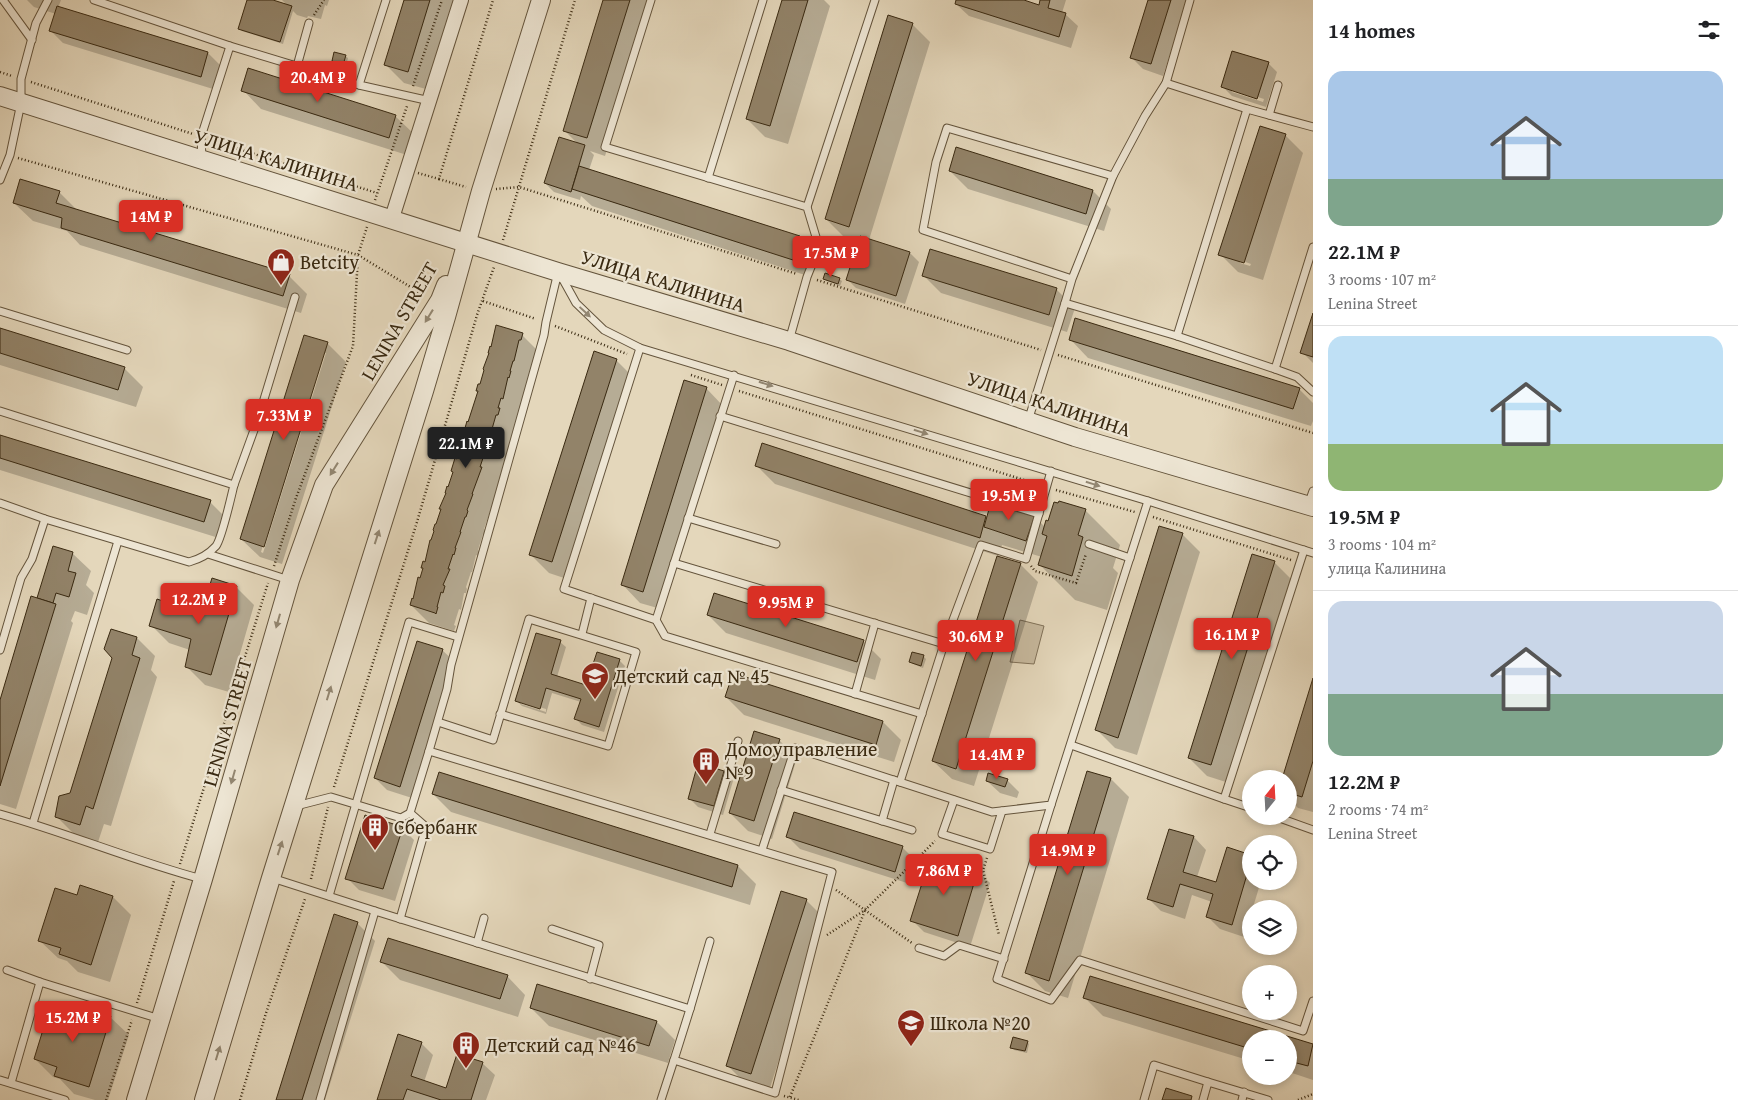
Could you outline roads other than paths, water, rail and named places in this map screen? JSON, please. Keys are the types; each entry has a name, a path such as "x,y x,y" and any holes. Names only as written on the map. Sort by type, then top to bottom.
{"street":[{"path":"392,218 461,0"},
{"name":"LENINA STREET","path":"204,1100 271,878 438,344 466,241 540,0"},
{"name":"УЛИЦА КАЛИНИНА","path":"0,96 466,241 558,272 789,341 1028,421 1311,501"},
{"name":"LENINA STREET","path":"136,1100 290,580 324,485 440,300 466,241"}],"lane":[{"path":"3,0 32,40"},
{"path":"0,180 10,155 21,103 22,79 36,23 48,0"},
{"path":"94,0 230,46 359,85 430,101"},
{"path":"359,85 386,0"},
{"path":"651,0 605,147 807,207"},
{"path":"708,178 763,0"},
{"path":"789,341 807,277 819,247 807,207 875,0"},
{"path":"1028,421 1072,279 1113,176 1145,116 1166,83 1190,0"},
{"path":"298,66 309,23"},
{"path":"202,160 201,137 230,46"},
{"path":"1166,83 1247,109 1313,127"},
{"path":"1269,115 1278,85"},
{"path":"1177,336 1247,109"},
{"path":"1072,279 923,230 936,162 947,128 1113,176"},
{"path":"1276,369 1313,247"},
{"path":"294,807 331,797 401,818 410,813 438,722 447,689 450,665 542,345 558,272"},
{"path":"558,272 576,303 604,330 640,348 1051,471 1313,553"},
{"path":"0,503 45,519 189,562 200,559 208,554 218,544 234,485 258,419 295,297"},
{"path":"1066,303 1177,336 1276,369 1298,377 1313,392"},
{"path":"0,311 127,350"},
{"path":"640,348 564,589 656,620 665,636 922,714"},
{"path":"656,620 734,375"},
{"path":"0,411 234,485"},
{"path":"720,416 1039,514"},
{"path":"882,821 922,714 944,644 981,545 1026,560 1051,471"},
{"path":"1148,501 997,979 1051,1000 1080,960 1303,1031 1313,1001"},
{"path":"688,518 776,544"},
{"path":"0,650 21,578 32,559 45,519"},
{"path":"33,823 118,541"},
{"path":"1089,544 1130,558"},
{"path":"1224,798 1304,550"},
{"path":"208,554 290,580"},
{"path":"674,563 944,644"},
{"path":"582,634 591,598"},
{"path":"438,722 493,740 500,714 529,619 636,652 608,746 500,714"},
{"path":"329,896 409,622 458,637"},
{"path":"855,694 875,623"},
{"path":"710,834 738,741"},
{"path":"1071,745 1242,805"},
{"path":"762,850 795,748 992,812 1051,805"},
{"path":"429,751 832,872 775,1093 674,1060"},
{"path":"781,790 912,830"},
{"path":"954,800 942,834 990,849 1002,811"},
{"path":"400,919 426,827 410,813"},
{"path":"0,814 203,879"},
{"path":"1298,825 1313,830"},
{"path":"271,878 690,1010"},
{"path":"320,1100 375,912"},
{"path":"476,943 484,918"},
{"path":"552,929 599,946 590,978"},
{"path":"661,1100 710,941"},
{"path":"919,948 944,956 959,945 1004,957"},
{"path":"7,970 160,1019"},
{"path":"10,1083 40,982"},
{"path":"1144,1100 1154,1064 1268,1100"},
{"path":"0,1080 48,1097 66,1100"},
{"path":"1203,1100 1208,1082"},
{"path":"1242,1100 1244,1092"}],"place":[{"name":"Betcity","path":"281,286"},
{"name":"Детский сад № 45","path":"595,700"},
{"name":"Домоуправление №9","path":"706,785"},
{"name":"Сбербанк","path":"375,851"},
{"name":"Школа №20","path":"911,1047"},
{"name":"Детский сад №46","path":"466,1069"}]}
